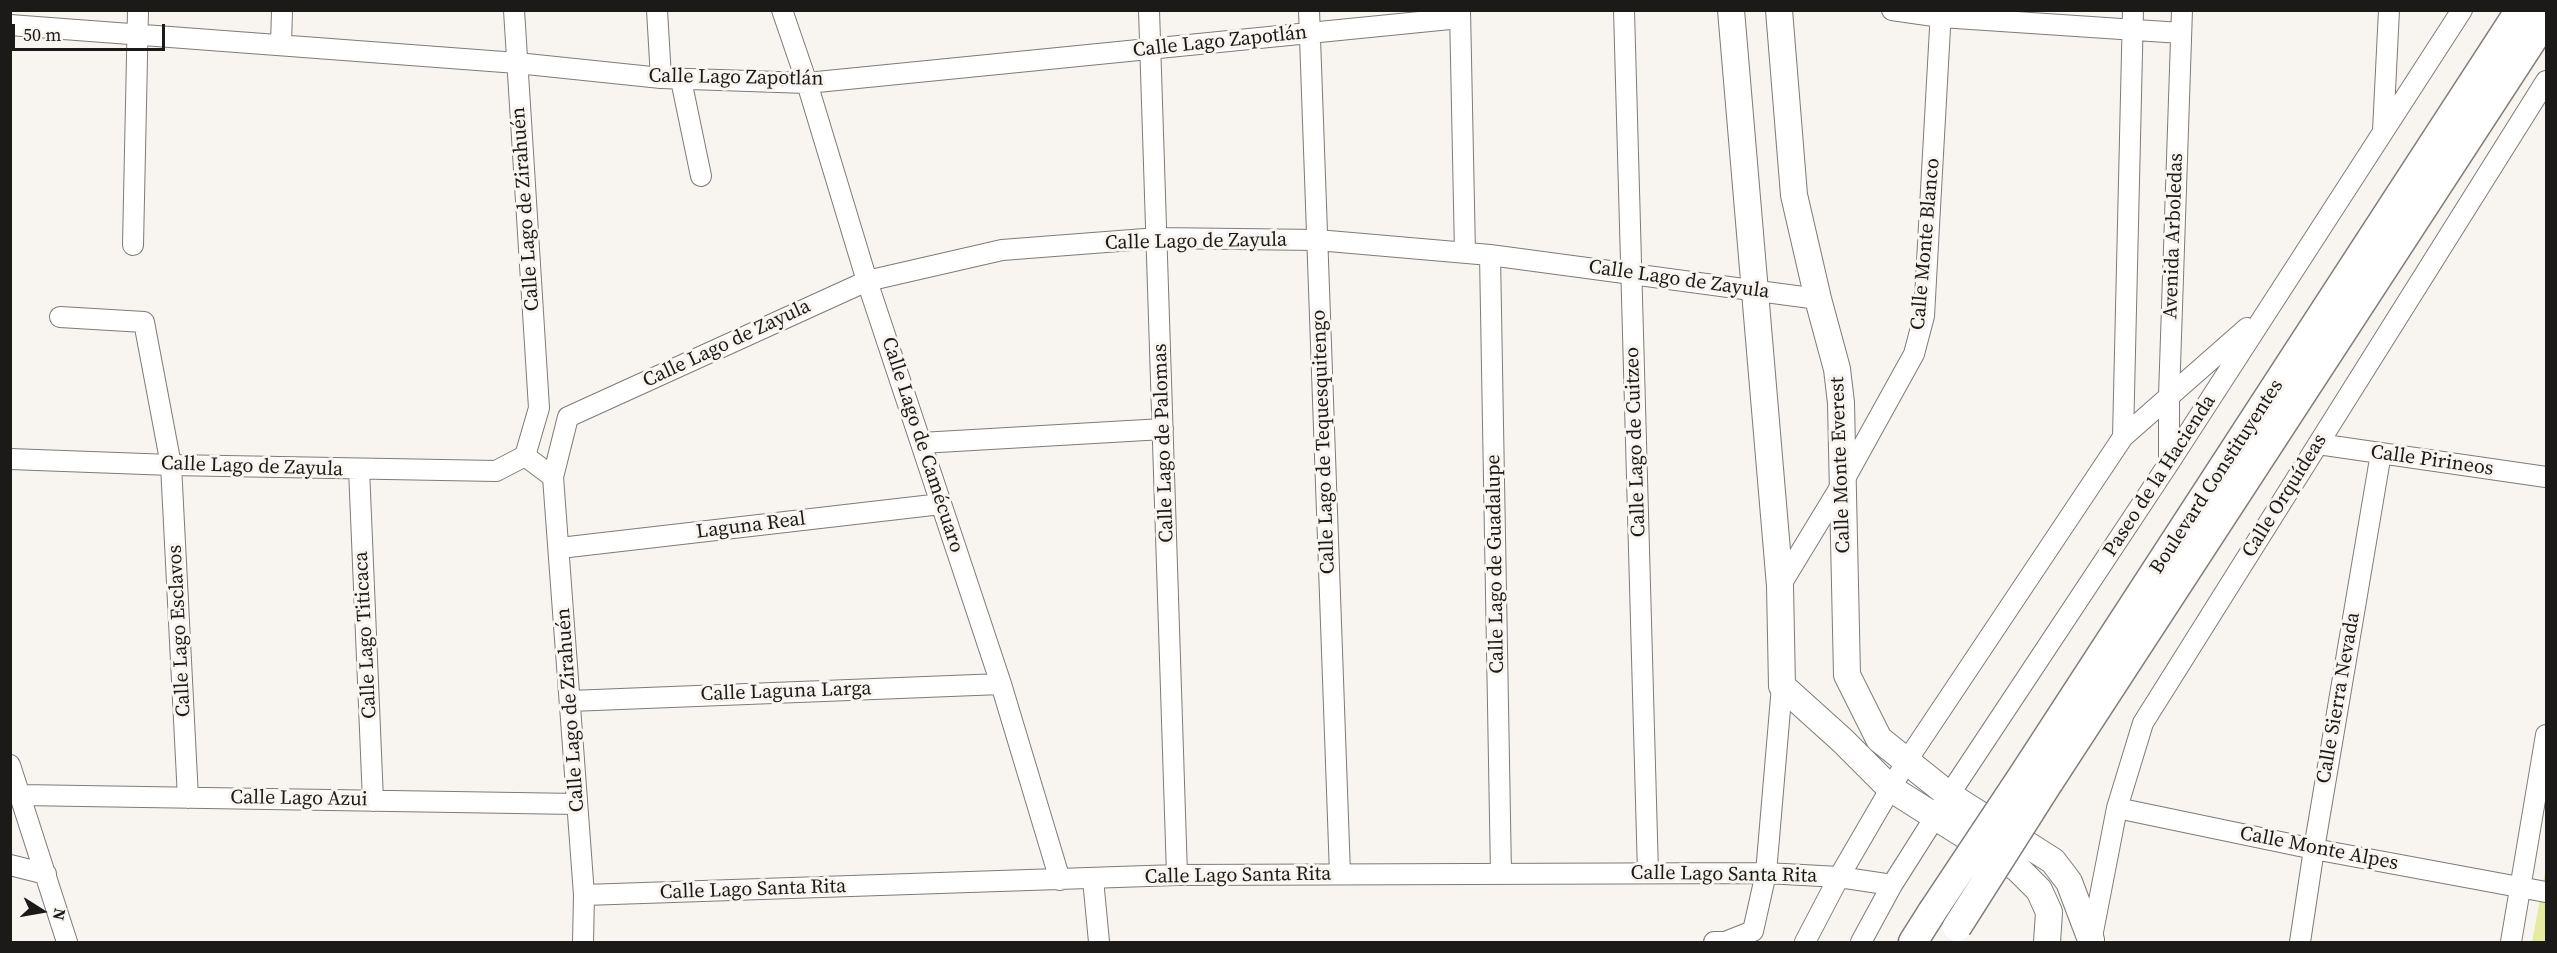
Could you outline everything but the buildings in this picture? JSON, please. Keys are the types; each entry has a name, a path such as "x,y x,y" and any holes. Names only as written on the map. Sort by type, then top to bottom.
{"highway":[{"name":"Boulevard Constituyentes","path":"1952,935 2038,776 2520,10"},
{"name":"Boulevard Constituyentes","path":"1913,942 1932,912 2038,776 2547,19"}],"main road":[{"path":"1731,10 1780,586 1782,686 1843,741 1890,788 2018,869 2039,890 2049,912 2047,942"},
{"name":"Calle Monte Everest","path":"1779,10 1794,195 1837,369 1841,403 1847,675 1879,739 1949,795 2053,861 2069,882 2091,941"}],"street":[{"path":"133,245 138,10"},
{"path":"281,45 282,10"},
{"name":"Calle Lago de Zirahuén","path":"514,10 539,408 525,456"},
{"path":"657,10 671,79 701,176"},
{"name":"Calle Lago de Camécuaro","path":"782,10 867,280 1002,684 1060,880"},
{"name":"Calle Lago de Palomas","path":"1149,10 1177,875"},
{"name":"Calle Lago de Tequesquitengo","path":"1309,10 1340,874"},
{"name":"Calle Lago de Cuitzeo","path":"1624,10 1648,873"},
{"path":"1892,10 1941,14 2132,20 2181,33"},
{"name":"Avenida Arboledas","path":"2169,463 2169,396 2182,10"},
{"path":"2383,131 2389,10"},
{"name":"Paseo de la Hacienda","path":"1861,942 1893,885 1949,795 2169,463 2462,10"},
{"path":"1460,14 1466,253"},
{"name":"Calle Lago Zapotlán","path":"10,25 517,63 671,79 807,84 1310,33 1460,14"},
{"name":"Calle Monte Blanco","path":"1780,586 1842,484 1914,354 1924,316 1941,14"},
{"path":"2123,437 2132,20"},
{"name":"Calle Orquídeas","path":"2091,941 2117,808 2143,723 2547,81"},
{"name":"Calle Lago de Zayula","path":"568,417 867,280 1002,250 1158,238 1317,240 1490,255 1818,299"},
{"name":"Calle Lago de Guadalupe","path":"1490,255 1501,874"},
{"path":"1805,942 1839,877 1906,762 2123,437 2264,313"},
{"name":"Calle Lago Esclavos","path":"60,317 144,322 171,465 188,798"},
{"path":"539,408 568,417"},
{"name":"Calle Lago de Zirahuén","path":"568,417 553,477 584,896 583,942"},
{"path":"921,443 1163,429"},
{"name":"Calle Pirineos","path":"2318,444 2547,477"},
{"name":"Calle Sierra Nevada","path":"2300,942 2381,453"},
{"path":"525,456 553,477"},
{"name":"Calle Lago de Zayula","path":"10,459 359,470 496,471 525,456"},
{"name":"Calle Lago Titicaca","path":"359,470 373,801"},
{"name":"Laguna Real","path":"560,548 941,504"},
{"name":"Calle Laguna Larga","path":"570,700 1002,684"},
{"path":"1714,942 1725,942 1753,931 1766,873 1782,686"},
{"path":"2511,942 2547,735"},
{"path":"10,765 67,942"},
{"name":"Calle Lago Azui","path":"20,795 577,804"},
{"name":"Calle Monte Alpes","path":"2117,808 2314,849 2547,892"},
{"path":"10,865 46,874"},
{"name":"Calle Lago Santa Rita","path":"584,896 1177,875 1766,873 1839,877 1893,885"},
{"path":"1092,879 1099,942"}],"green space":[{"path":"2546,867 2546,942 2532,942"}]}
